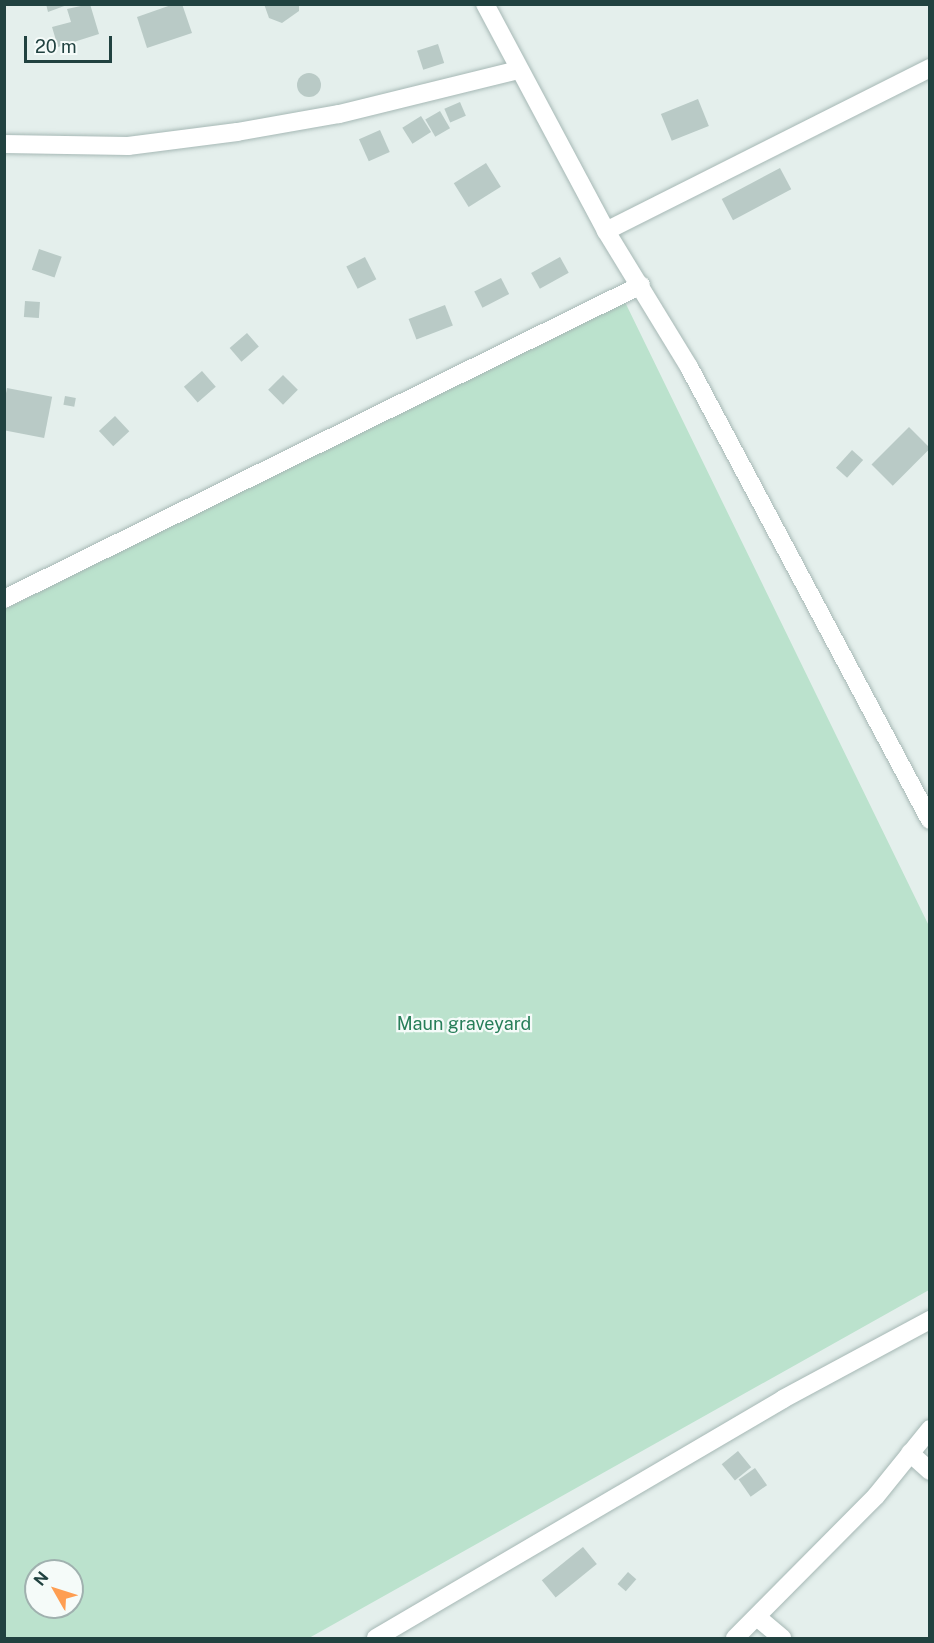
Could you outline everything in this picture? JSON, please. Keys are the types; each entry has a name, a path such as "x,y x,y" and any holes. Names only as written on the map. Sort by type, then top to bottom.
{"street":[{"path":"485,4 606,231 641,285 930,819"},
{"path":"606,231 930,68"},
{"path":"4,144 128,146 237,132 339,114 519,70"},
{"path":"4,599 641,285"},
{"path":"376,1638 783,1399 930,1320"},
{"path":"735,1638 876,1496 930,1429"},
{"path":"910,1453 930,1471"},
{"path":"757,1617 782,1638"}],"green space":[{"name":"Maun graveyard","path":"624,300 929,926 929,1290 309,1638 5,1638 5,609"}],"building":[{"path":"46,4 67,4 67,5 48,12"},
{"path":"90,4 99,34 58,47 52,27 71,22 67,9"},
{"path":"174,4 182,4 192,33 147,48 137,17"},
{"path":"264,4 299,4 299,11 282,23 269,18"},
{"path":"438,44 444,63 423,70 417,51"},
{"path":"309,73 317,77 321,85 317,93 309,97 301,93 297,85 301,77"},
{"path":"698,99 709,126 672,141 661,114"},
{"path":"460,102 466,116 450,122 444,109"},
{"path":"440,111 450,128 435,137 425,120"},
{"path":"421,116 431,132 412,144 402,128"},
{"path":"380,130 390,152 369,161 359,139"},
{"path":"486,163 501,187 469,207 454,183"},
{"path":"780,168 791,189 733,220 722,199"},
{"path":"39,249 62,257 55,278 32,270"},
{"path":"365,257 376,279 358,289 346,267"},
{"path":"560,257 569,273 540,289 531,273"},
{"path":"501,278 509,294 482,308 474,292"},
{"path":"25,301 40,302 39,318 24,317"},
{"path":"445,305 453,326 416,340 409,319"},
{"path":"247,333 259,347 241,362 230,348"},
{"path":"202,371 216,387 198,403 184,387"},
{"path":"283,375 298,390 283,405 268,390"},
{"path":"7,388 52,397 44,438 4,430 4,403"},
{"path":"65,396 76,398 74,407 63,405"},
{"path":"115,416 129,431 113,446 99,431"},
{"path":"909,427 930,448 893,486 872,464"},
{"path":"852,450 863,460 847,478 836,468"},
{"path":"738,1451 751,1467 735,1481 722,1464"},
{"path":"755,1468 767,1485 751,1497 739,1479"},
{"path":"583,1547 597,1564 556,1597 542,1580"},
{"path":"628,1572 636,1579 626,1591 618,1584"}]}
